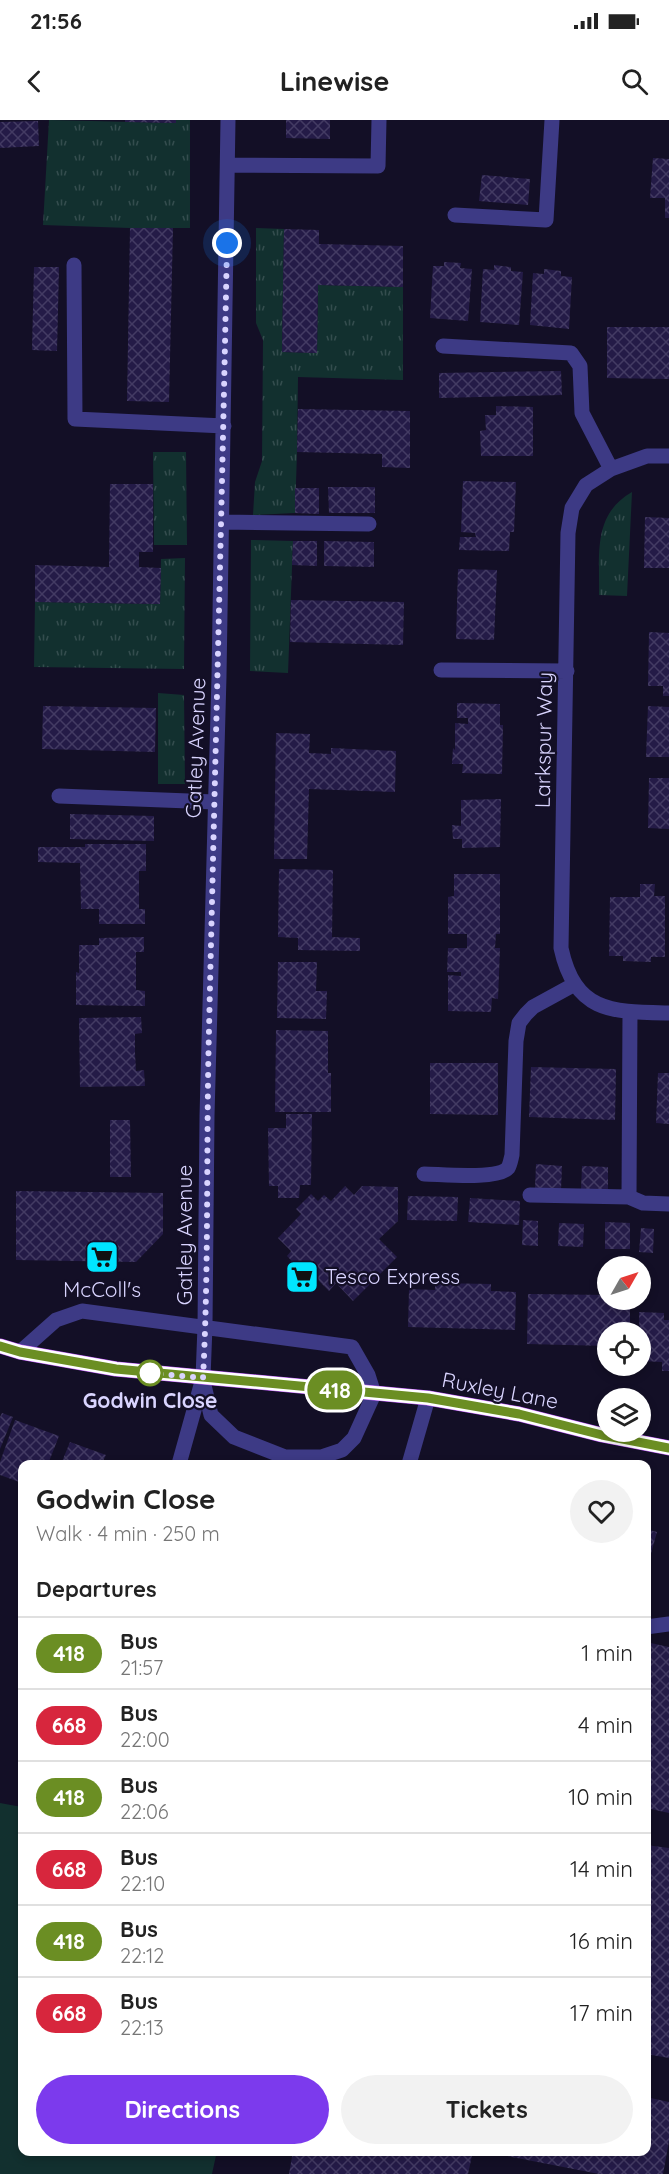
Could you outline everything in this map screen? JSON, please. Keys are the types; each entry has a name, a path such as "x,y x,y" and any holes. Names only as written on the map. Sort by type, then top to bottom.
{"main road":[{"name":"Ruxley Lane","path":"0,1346 20,1352 116,1369 428,1398 519,1414 602,1435 669,1448"}],"street":[{"name":"Gatley Avenue","path":"203,1378 207,1105 224,426 228,120"},
{"path":"228,165 378,166 379,120"},
{"path":"455,215 546,220 552,120"},
{"path":"74,265 75,419 224,426"},
{"path":"443,346 571,353 580,366 582,413 611,469"},
{"name":"Larkspur Way","path":"669,456 647,456 611,469 586,485 572,508 568,533 561,948 565,969 588,999 603,1007 630,1012 669,1013"},
{"path":"222,522 369,525"},
{"path":"441,670 567,671"},
{"path":"59,796 215,802"},
{"path":"424,1174 490,1174 503,1172 509,1167 512,1155 516,1041 519,1023 533,1007 575,984"},
{"path":"629,1197 630,1012"},
{"path":"530,1195 629,1197 643,1203 669,1204"},
{"path":"20,1352 56,1320 82,1311 352,1347 368,1375 374,1394 354,1438 342,1450 321,1457 285,1457 234,1437 211,1415 203,1378"},
{"path":"180,1460 203,1378"},
{"path":"410,1460 428,1398"},
{"path":"651,1626 669,1624"}],"green space":[{"path":"49,120 175,123 176,120 190,120 190,228 43,225"},
{"path":"256,228 284,229 282,352 317,353 318,285 403,287 403,380 298,377 295,513 253,515 255,482 262,461 263,340 256,323"},
{"path":"153,452 186,452 187,545 154,545"},
{"path":"632,492 627,596 599,595 599,551 604,524 619,501"},
{"path":"251,540 293,541 288,673 250,671"},
{"path":"185,558 184,669 34,667 35,602 160,604 161,559"},
{"path":"158,693 184,695 185,784 158,784"},
{"path":"0,1803 18,1806 18,2156 216,2156 212,2174 0,2174"}],"building":[{"path":"125,120 176,120 176,123 125,122"},
{"path":"286,120 330,120 330,139 286,138"},
{"path":"38,121 39,146 0,148 0,122"},
{"path":"653,158 669,159 669,218 665,218 665,198 650,198"},
{"path":"482,175 530,179 528,205 479,201"},
{"path":"130,228 173,228 169,402 127,401"},
{"path":"284,229 319,230 319,244 403,246 403,287 318,285 317,353 282,352"},
{"path":"444,262 461,263 460,268 472,269 468,321 430,318 433,266 444,266"},
{"path":"494,265 511,267 511,271 523,272 519,325 480,322 483,269 494,270"},
{"path":"34,267 59,267 57,351 32,350"},
{"path":"544,269 561,271 561,276 572,277 569,329 530,325 533,273 544,274"},
{"path":"607,327 669,327 669,379 607,378"},
{"path":"561,371 562,395 439,398 439,373"},
{"path":"496,406 533,407 533,456 481,456 480,431 486,430 485,415 496,415"},
{"path":"298,409 410,411 410,468 382,467 382,454 297,452"},
{"path":"463,481 516,482 514,532 510,532 509,551 459,550 460,537 476,537 475,533 461,532"},
{"path":"110,484 153,484 153,552 139,552 139,567 161,568 160,604 35,602 35,565 109,567"},
{"path":"328,487 375,487 375,513 329,513"},
{"path":"295,488 319,488 319,514 295,513"},
{"path":"645,517 669,518 669,568 644,568"},
{"path":"293,541 317,541 317,566 292,565"},
{"path":"324,541 374,542 374,567 324,566"},
{"path":"458,569 497,570 494,640 456,639"},
{"path":"291,600 404,602 403,645 290,642"},
{"path":"649,632 669,633 669,696 663,696 663,686 648,686"},
{"path":"457,703 500,704 500,725 503,725 502,774 462,773 463,764 452,764 453,748 455,750 455,723 468,724 468,718 457,718"},
{"path":"43,706 156,708 155,752 42,749"},
{"path":"648,706 669,707 669,757 646,757"},
{"path":"276,733 310,734 309,753 331,754 331,748 396,751 395,792 309,789 307,859 274,859"},
{"path":"649,778 669,778 669,829 648,828"},
{"path":"501,799 500,847 462,848 462,839 453,839 452,825 461,826 461,800"},
{"path":"70,814 154,816 154,841 70,839"},
{"path":"85,844 146,844 146,871 139,871 139,909 145,909 145,924 99,924 99,909 81,909 80,863 38,862 38,847 85,847"},
{"path":"279,869 333,870 332,937 360,938 360,951 298,950 298,938 278,937"},
{"path":"454,874 500,874 500,934 496,934 495,948 500,948 498,999 492,998 491,1012 448,1011 448,975 461,976 461,972 447,972 448,948 467,948 467,934 448,934 448,897 454,896"},
{"path":"640,884 655,884 654,896 665,896 665,957 651,957 651,962 623,961 623,956 609,956 610,897 640,897"},
{"path":"144,937 144,952 136,952 136,990 145,991 145,1006 76,1005 79,945 99,945 99,938"},
{"path":"278,962 317,962 316,991 327,991 326,1019 277,1018"},
{"path":"141,1017 142,1033 135,1034 136,1071 144,1070 145,1086 80,1087 79,1018"},
{"path":"276,1030 328,1031 331,1112 275,1112"},
{"path":"430,1063 498,1063 498,1115 430,1114"},
{"path":"531,1067 616,1069 615,1120 529,1117"},
{"path":"658,1073 669,1073 669,1124 656,1123"},
{"path":"286,1114 312,1114 311,1185 300,1185 299,1198 278,1198 278,1186 269,1186 268,1128 286,1128"},
{"path":"110,1120 130,1120 131,1177 110,1177"},
{"path":"536,1164 562,1166 561,1190 535,1188"},
{"path":"582,1166 608,1167 608,1190 581,1190"},
{"path":"345,1186 354,1195 362,1186 398,1187 398,1221 379,1239 397,1257 353,1301 336,1283 329,1291 313,1275 309,1279 287,1256 291,1251 278,1238 301,1214 296,1209 311,1194 318,1201 324,1195 331,1201"},
{"path":"16,1191 163,1193 163,1234 136,1262 16,1260"},
{"path":"408,1196 458,1197 457,1221 407,1220"},
{"path":"470,1198 520,1201 519,1225 468,1222"},
{"path":"523,1220 538,1221 538,1246 522,1245"},
{"path":"605,1222 630,1223 630,1249 605,1249"},
{"path":"559,1223 584,1224 583,1247 558,1246"},
{"path":"641,1228 654,1229 653,1253 639,1252"},
{"path":"435,1283 491,1284 491,1291 516,1292 515,1330 408,1327 409,1289 435,1290"},
{"path":"528,1294 597,1295 597,1310 630,1310 630,1322 597,1322 597,1346 527,1344"},
{"path":"639,1312 664,1313 664,1320 669,1320 669,1371 662,1371 662,1362 651,1362 651,1322 639,1322"},
{"path":"2,1413 13,1417 0,1449 0,1417"},
{"path":"15,1420 59,1436 50,1460 18,1460 18,1482 0,1475 0,1462"},
{"path":"70,1442 106,1455 104,1460 63,1460"},
{"path":"651,1530 657,1532 651,1554"},
{"path":"651,1643 669,1647 669,1813 651,1809"},
{"path":"651,1846 669,1848 669,2058 651,2055"},
{"path":"651,2098 669,2102 669,2141 663,2174 599,2174 507,2156 651,2156"},
{"path":"292,2156 472,2156 468,2174 289,2174"}],"bus line":[{"name":"418","path":"0,1346 65,1361 116,1369 428,1398 519,1414 602,1435 669,1448"}],"place":[{"name":"McColl's","path":"102,1257"},
{"name":"Tesco Express","path":"302,1277"},
{"name":"Godwin Close","path":"150,1373"}],"route":[{"path":"150,1373 203,1378 227,243"}]}
